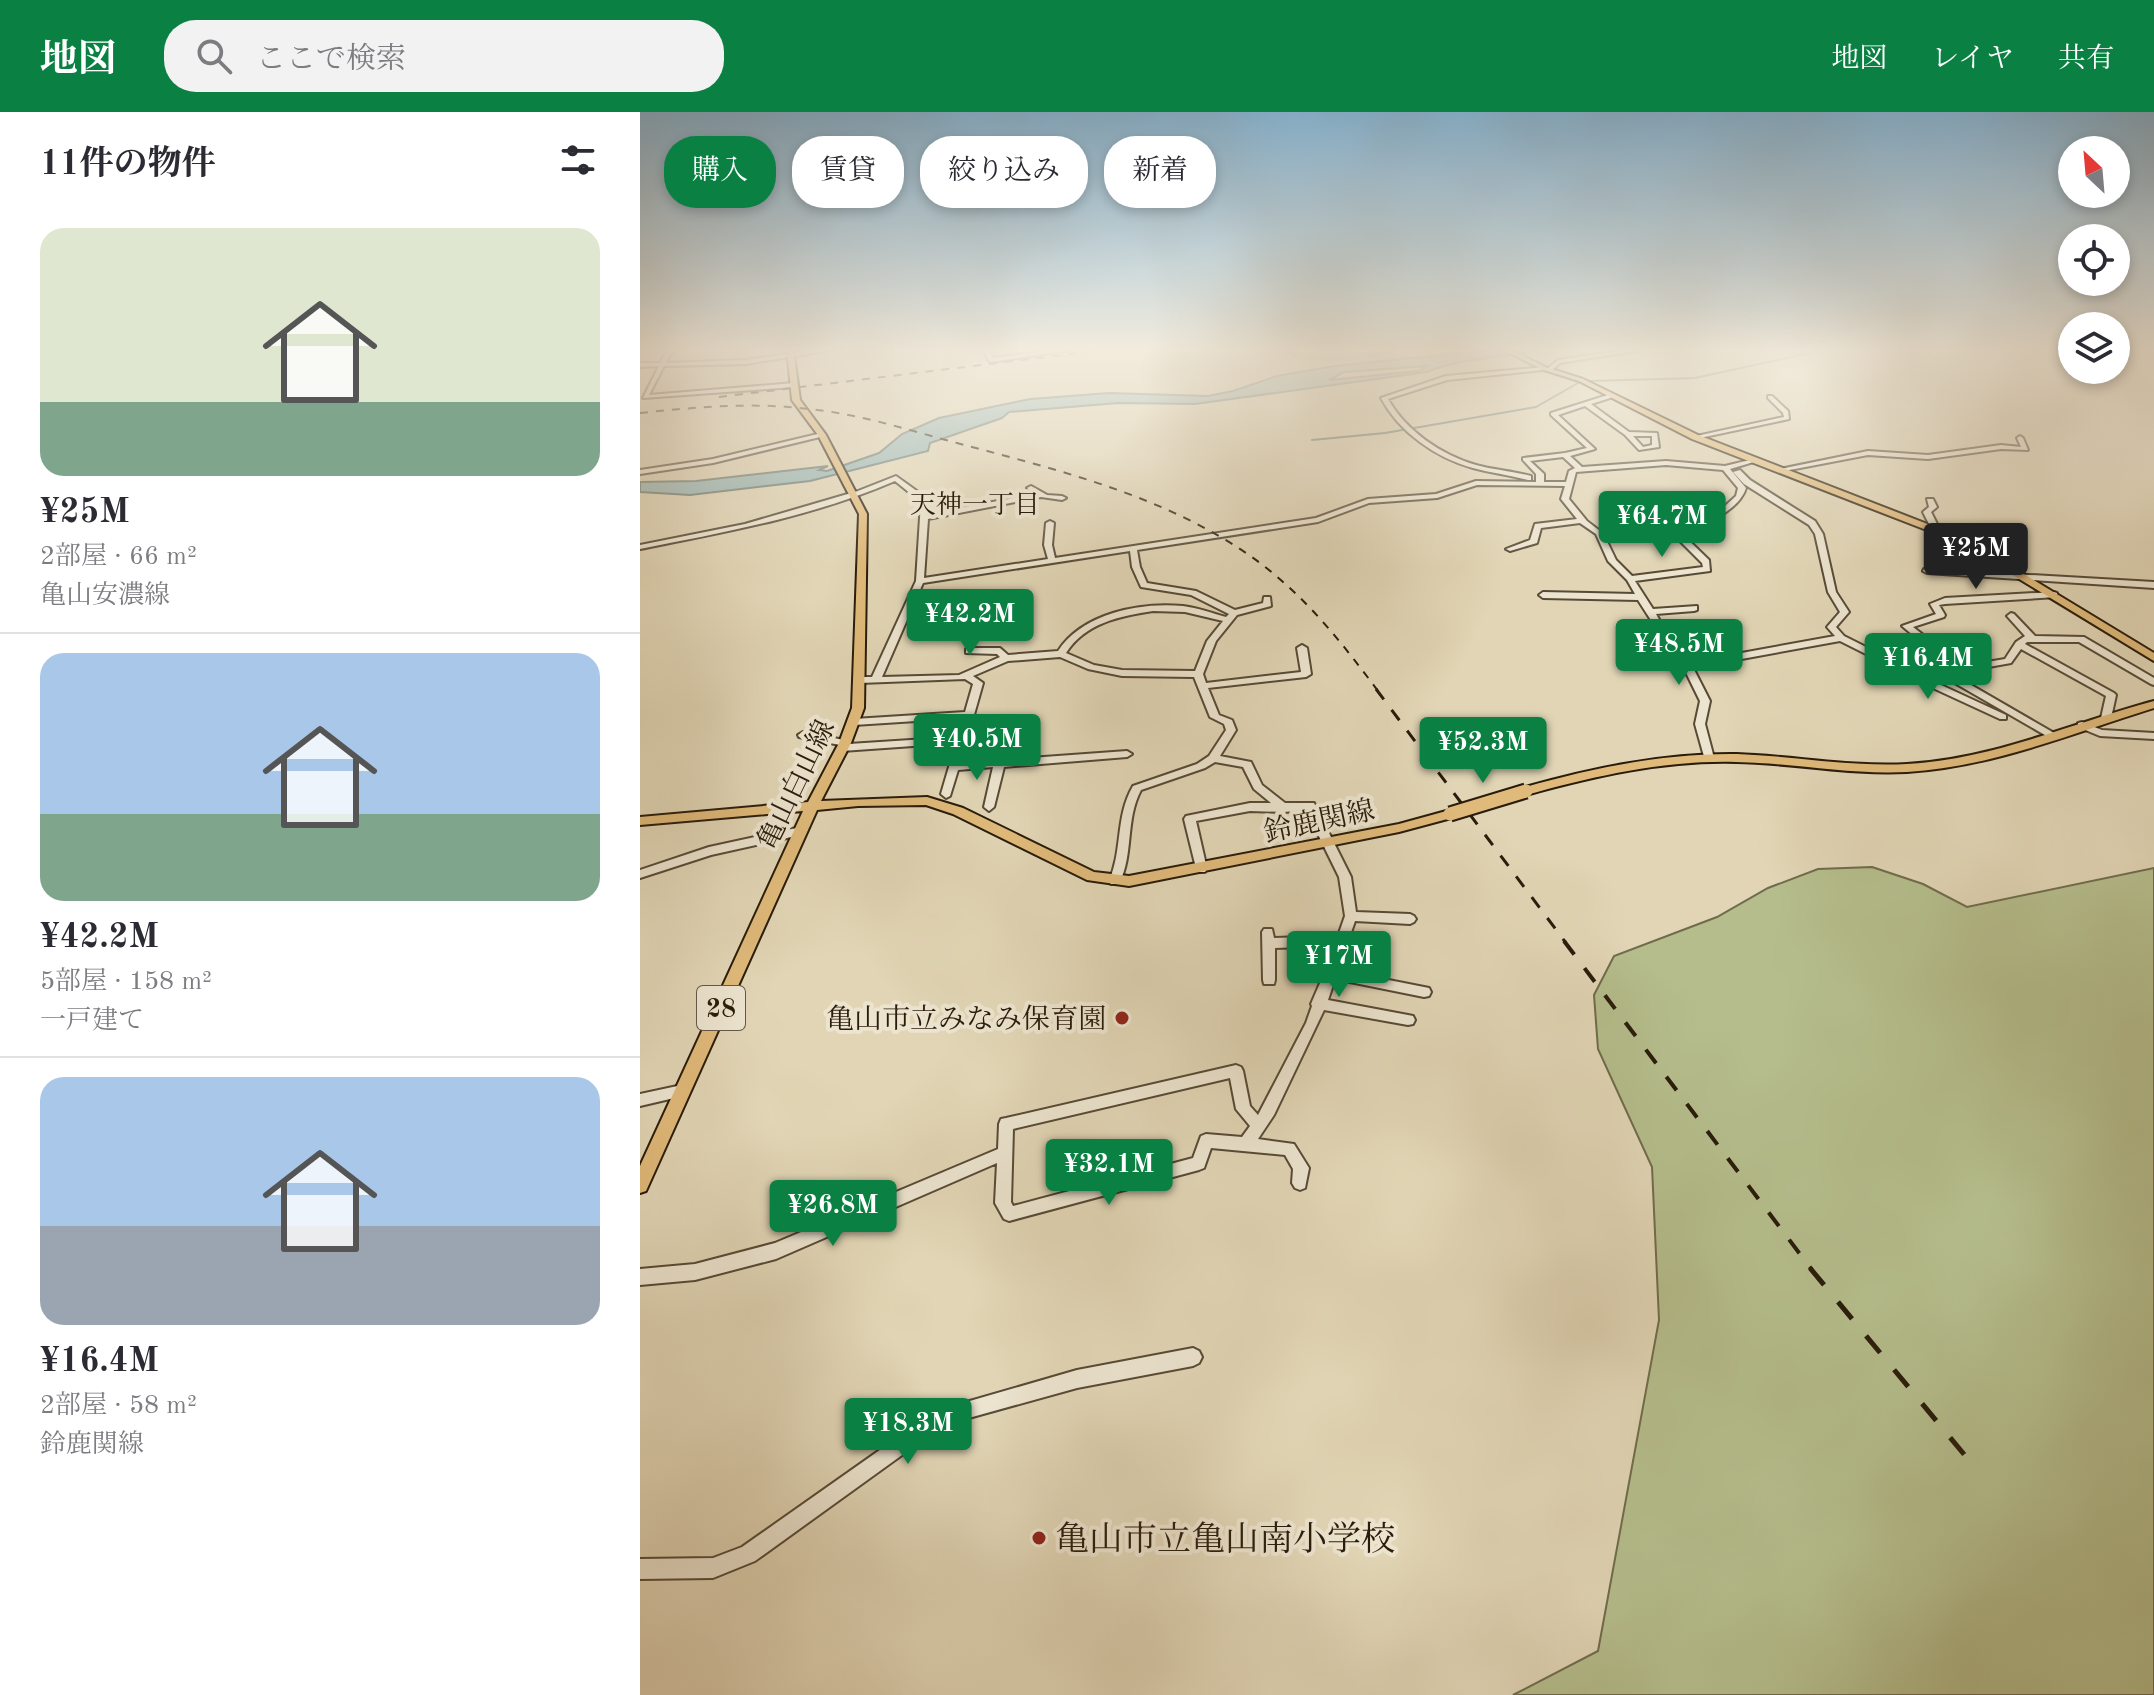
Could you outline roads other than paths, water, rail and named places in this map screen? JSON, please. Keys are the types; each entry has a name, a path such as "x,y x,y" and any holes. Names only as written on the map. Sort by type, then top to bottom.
{"main road":[{"name":"亀山白山線","path":"640,1185 812,806 854,722 860,680 863,514 822,436 811,422"},
{"path":"1664,422 1754,461 1981,550 2154,658"},
{"name":"鈴鹿関線","path":"640,821 901,799 937,803 1092,877 1115,881 1201,869 1327,842 1450,814 1588,774 1709,758 1906,768 1979,757 2154,704"}],"street":[{"path":"1399,422 1407,430 1464,464 1540,482"},
{"path":"1540,482 1540,474 1525,459 1592,449 1562,422"},
{"path":"1611,422 1627,434"},
{"path":"1695,437 1768,422"},
{"path":"640,472 713,461 822,436"},
{"path":"1779,470 1868,453 1928,457 2001,447 2026,449 2020,438"},
{"path":"1565,455 1580,469"},
{"path":"1585,525 1575,507 1565,499 1573,471 1666,463 1729,467 1754,461"},
{"path":"1510,549 1534,541 1538,526 1585,525 1599,533 1689,527 1725,511 1741,495 1742,488 1729,467"},
{"path":"1729,467 1747,482 1804,515 1817,529 1832,592 1845,612 1831,627 1841,638 1873,654 1922,668 1934,684 1956,697 2034,727"},
{"path":"640,547 746,526 854,494 896,478 925,501 920,581 876,679"},
{"path":"920,581 1318,520 1368,501 1437,496 1476,483 1567,484"},
{"path":"1031,488 1038,489 1042,495"},
{"path":"924,517 1042,495 1062,498"},
{"path":"1930,501 1933,507 1927,512 1936,530"},
{"path":"1050,523 1048,545 1052,560"},
{"path":"1548,533 1585,525"},
{"path":"1630,579 1707,569 1706,562 1673,530"},
{"path":"1599,533 1612,561 1630,579 1650,612 1674,639 1705,701 1700,724 1709,758"},
{"path":"1133,548 1136,567 1144,585 1193,593 1231,616"},
{"path":"1927,571 2154,585"},
{"path":"1543,595 1640,597"},
{"path":"2050,735 1968,689 1948,671 1923,639 1906,626 1941,615 1934,604 1959,598 1997,600 2054,595"},
{"path":"1061,654 1080,630 1125,612 1183,608 1231,616 1268,604 1267,599"},
{"path":"1650,612 1694,608"},
{"path":"1115,881 1123,867 1122,822 1137,788 1145,782 1192,770 1213,758 1230,726 1228,722 1217,721 1198,674 1212,641 1231,616"},
{"path":"2011,616 2033,640"},
{"path":"1674,639 1736,657 1841,638"},
{"path":"1948,671 2008,661 2024,639 2081,639 2151,679"},
{"path":"2019,644 2111,695 2106,718"},
{"path":"1203,686 1306,674 1302,648"},
{"path":"969,651 1000,651 1006,658"},
{"path":"860,680 966,676 1006,658 1061,654 1091,667 1122,673 1198,674"},
{"path":"946,794 978,683 966,676"},
{"path":"854,722 970,715"},
{"path":"2082,725 2100,733 2154,736"},
{"path":"803,735 844,746 1028,735"},
{"path":"954,767 1127,754"},
{"path":"1213,758 1247,764 1258,787 1284,808"},
{"path":"989,807 999,764"},
{"path":"1201,869 1190,819 1250,807 1310,806 1345,877 1351,916 1296,1059 1245,1145"},
{"path":"640,874 709,851 801,831"},
{"path":"1351,916 1410,919"},
{"path":"1269,980 1268,938 1340,941"},
{"path":"1328,973 1424,992"},
{"path":"1318,1004 1408,1020"},
{"path":"1258,1125 1243,1109 1236,1071 1006,1124 1003,1203 1009,1214 1199,1163 1206,1141 1289,1149 1301,1168 1300,1183"},
{"path":"640,1100 682,1091"},
{"path":"640,1277 695,1272 776,1251 1005,1153"},
{"path":"640,1569 713,1568 748,1554 910,1439 955,1413 1077,1379 1193,1357"}],"water":[{"path":"930,422 991,422 930,443 928,451 810,481 690,495 640,492 640,482 696,481 828,466 819,470 827,471 879,453 902,434"}],"waterway":[{"path":"1312,440 1385,433 1450,422"}],"railway":[{"path":"879,422 1033,463 1108,487 1145,500 1216,534 1249,555 1286,585 1319,618 1378,691"},
{"path":"1376,689 1566,943"},
{"path":"1564,941 1812,1270"},
{"path":"1810,1268 1977,1470"}],"place":[{"name":"亀山市立みなみ保育園","path":"1122,1018"},
{"name":"亀山市立亀山南小学校","path":"1039,1538"}],"district":[{"name":"天神一丁目","path":"975,504"}]}
